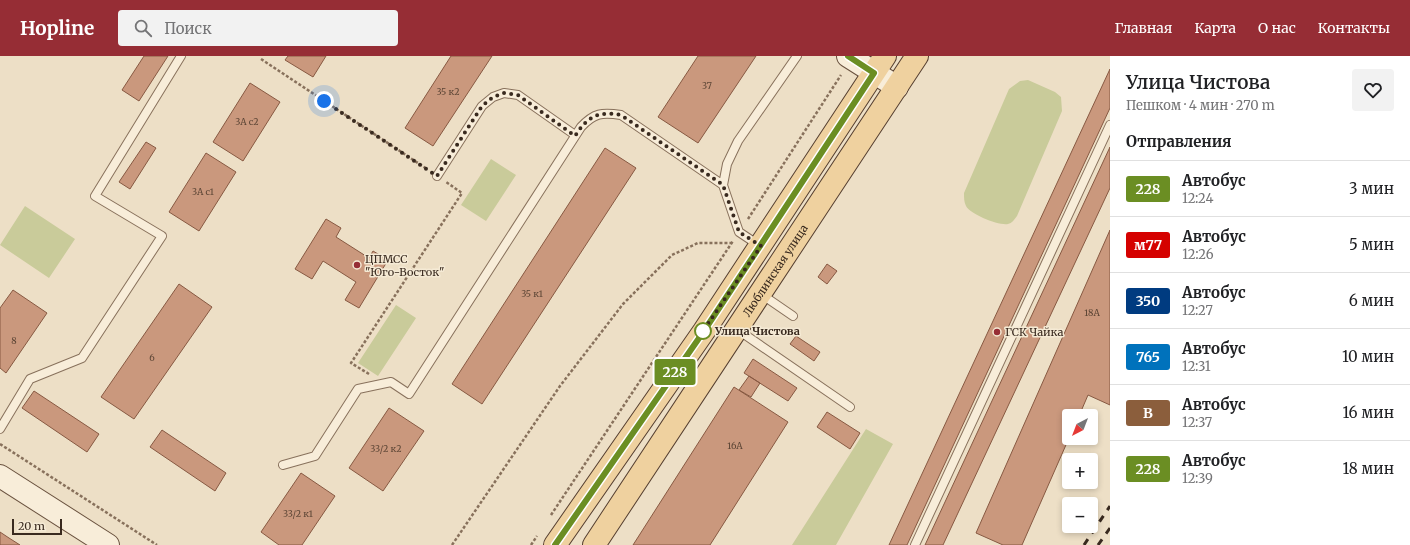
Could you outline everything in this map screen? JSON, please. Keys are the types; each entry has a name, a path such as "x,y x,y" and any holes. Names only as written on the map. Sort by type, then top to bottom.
{"main road":[{"name":"Люблинская улица","path":"594,545 917,56"},
{"path":"844,65 879,65"},
{"path":"879,65 897,87"},
{"path":"547,539 761,246 879,65"},
{"path":"0,476 108,545"}],"lane":[{"path":"0,429 30,379 82,358 162,236 95,196 181,56"},
{"path":"761,246 739,232 723,185 727,164 738,141 797,56"},
{"path":"437,176 482,106 493,97 504,93 518,95 575,136"},
{"path":"284,464 314,456 358,389 391,382 409,394 575,136 581,127 591,117 607,113 621,115 723,185"},
{"path":"915,545 1110,125"},
{"path":"761,293 793,316"},
{"path":"737,329 850,406"}],"path":[{"path":"261,59 462,193 351,363 384,383"},
{"path":"548,519 732,243 844,65"},
{"path":"452,545 560,386 622,304 672,255 698,242 732,243"},
{"path":"0,444 157,545"},
{"path":"531,545 547,539"}],"green space":[{"path":"1028,80 1055,92 1061,97 1062,111 1017,216 1009,224 998,223 979,216 969,209 965,203 964,193 1009,89 1020,81"},
{"path":"491,159 516,175 486,221 461,205"},
{"path":"25,206 75,239 49,278 0,245"},
{"path":"396,305 416,318 378,376 358,363"},
{"path":"866,429 893,444 836,545 792,545"}],"building":[{"path":"144,56 168,56 139,101 122,90"},
{"path":"288,56 326,56 313,77 285,60"},
{"path":"451,56 492,56 433,146 405,128"},
{"path":"698,56 756,56 698,143 658,117"},
{"name":"ГСК Чайка","path":"1110,69 1110,108 907,545 889,545"},
{"path":"250,83 280,102 243,161 213,142"},
{"path":"146,142 156,148 130,189 119,182"},
{"name":"ГСК Чайка","path":"1110,147 1110,188 943,545 925,545"},
{"path":"605,148 636,168 482,404 452,384"},
{"path":"206,153 236,172 199,231 169,212"},
{"name":"ЦПМСС \"Юго-Восток\"","path":"326,219 341,228 336,237 369,258 373,251 388,260 359,308 345,300 356,282 323,261 312,279 295,269"},
{"path":"1110,230 1110,405 1088,395 1082,409 1062,409 1062,445 1066,445 1022,545 1003,545 976,533"},
{"path":"827,264 837,271 827,284 818,277"},
{"path":"179,284 212,307 134,419 101,397"},
{"path":"13,290 47,313 6,373 0,368 0,308"},
{"path":"796,336 820,352 814,361 790,344"},
{"path":"753,359 797,388 788,401 744,373"},
{"path":"749,376 760,383 751,397 739,390"},
{"path":"734,387 788,422 710,545 633,545"},
{"path":"34,391 99,434 87,452 22,408"},
{"path":"389,408 424,431 383,491 349,468"},
{"path":"827,412 860,433 850,449 817,427"},
{"path":"162,430 226,473 215,491 150,447"},
{"path":"301,473 335,496 302,545 279,545 261,532"},
{"path":"0,532 9,538 20,545 0,545"}],"railway":[{"path":"1084,545 1110,506"},
{"path":"1098,545 1110,528"}],"bus line":[{"name":"228","path":"555,545 704,331 874,73 848,56"}],"place":[{"name":"ЦПМСС \"Юго-Восток\"","path":"357,265"},
{"name":"Улица Чистова","path":"703,331"},
{"name":"ГСК Чайка","path":"997,332"}],"route":[{"path":"324,101 437,176 482,106 493,97 504,93 518,95 575,136 581,127 591,117 607,113 621,115 723,185 739,232 761,246 703,331"}]}
